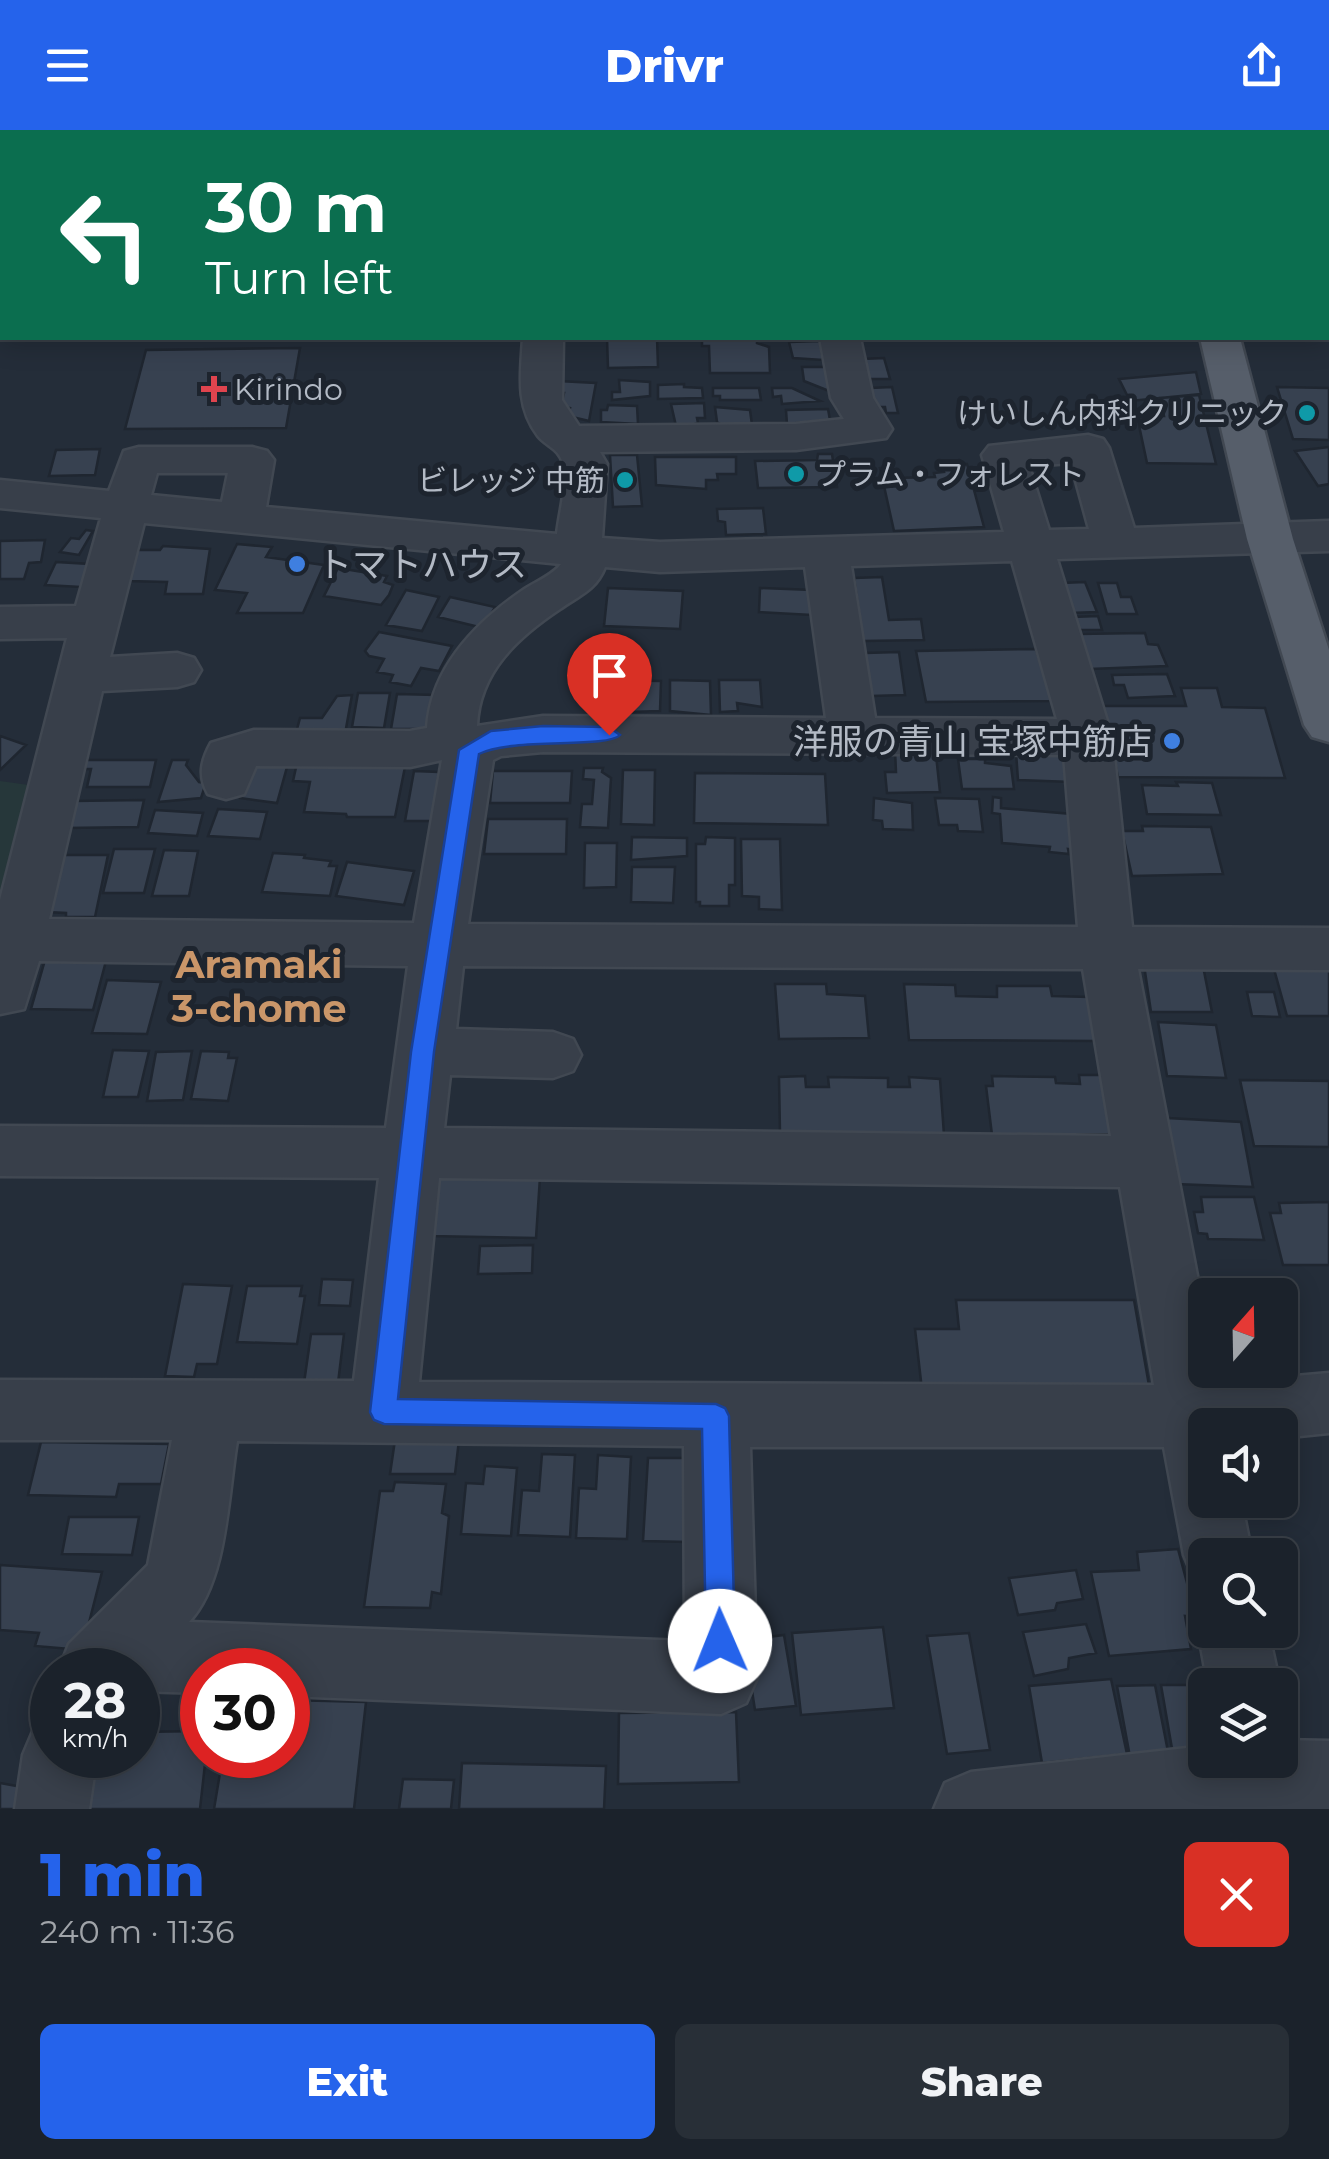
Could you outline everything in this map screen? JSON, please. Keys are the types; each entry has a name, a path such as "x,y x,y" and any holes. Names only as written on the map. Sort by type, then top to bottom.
{"main road":[{"path":"1220,340 1270,539 1329,725"}],"street":[{"path":"384,1412 422,1052 460,746 455,698 480,654 516,616 547,593 578,578 584,551 585,464 571,439 556,431 541,400 543,340"},
{"path":"571,439 652,431 888,429 852,398 848,343"},
{"path":"1116,544 1088,448 1004,454 1087,736 1108,948 1189,1408"},
{"path":"241,520 252,460 139,460 6,985 438,945 1329,949"},
{"path":"0,494 241,520 680,557 1329,536"},
{"path":"826,552 853,734"},
{"path":"0,623 95,622"},
{"path":"82,676 176,670"},
{"path":"218,763 254,748 410,749 543,734 1087,736"},
{"path":"422,1052 553,1054"},
{"path":"0,1151 1144,1162"},
{"path":"1276,1408 1329,1403"},
{"path":"0,1410 1188,1416"},
{"path":"115,1648 179,1582 210,1410"},
{"path":"160,1664 721,1678 716,1416"},
{"path":"52,1809 57,1778"},
{"path":"980,1808 1232,1778"}],"shaded area":[{"path":"0,781 36,786 0,961"}],"building":[{"path":"607,340 657,340 658,367 608,368"},
{"path":"702,340 757,340 769,347 770,373 710,373 709,346 702,346"},
{"path":"820,341 823,360 793,358 789,342"},
{"name":"Kirindo","path":"300,348 286,428 125,429 146,350"},
{"path":"884,358 890,379 867,379 862,359"},
{"path":"802,367 829,367 834,393 804,381"},
{"path":"1196,372 1201,394 1130,401 1119,379"},
{"path":"619,380 650,382 650,396 612,400 612,392 620,392"},
{"path":"558,381 596,383 589,421 568,416 570,408 561,407 564,393 556,393"},
{"path":"658,385 702,388 703,398 658,399"},
{"path":"892,387 898,413 874,407 870,388"},
{"name":"けいしん内科クリニック","path":"1277,387 1329,388 1329,440 1293,439"},
{"path":"713,388 759,388 761,400 720,400 720,396 713,396"},
{"path":"772,388 792,388 820,401 782,404 781,396 773,397"},
{"path":"1199,395 1216,464 1147,463 1137,416 1164,416 1160,398"},
{"path":"704,403 705,418 697,418 698,423 689,426 676,426 671,404"},
{"path":"608,405 637,406 638,424 601,422 601,410 607,410"},
{"path":"715,407 750,410 752,425 722,425 717,422"},
{"path":"828,409 830,420 787,424 786,410"},
{"path":"1329,447 1329,484 1318,486 1295,451"},
{"path":"100,449 95,475 49,476 56,450"},
{"name":"プラム・フォレスト","path":"818,454 832,454 837,487 758,488 755,461 817,460"},
{"name":"ビレッジ 中筋","path":"610,455 637,455 642,506 613,507"},
{"path":"655,457 736,457 736,474 717,474 718,480 706,480 706,489 656,485"},
{"path":"967,464 984,527 894,531 880,468 890,467 893,478 935,477 934,473 944,472 942,465"},
{"path":"763,508 766,534 726,535 725,522 718,521 717,509"},
{"path":"86,530 93,531 79,555 60,552 71,538 79,539"},
{"path":"45,540 41,562 29,563 24,579 0,579 0,541"},
{"path":"237,544 272,547 266,557 324,565 303,613 237,613 247,593 215,590"},
{"path":"163,546 210,549 203,594 165,594 167,582 128,581 137,550 160,550"},
{"path":"56,562 90,564 81,587 45,585"},
{"path":"338,568 387,576 384,582 393,585 389,595 381,605 324,596"},
{"path":"882,577 889,620 921,619 924,640 863,641 854,578"},
{"path":"1085,582 1097,612 1070,613 1061,583"},
{"path":"1098,583 1117,583 1121,597 1131,597 1137,614 1107,614"},
{"path":"608,588 683,591 680,629 604,626"},
{"path":"760,588 812,590 812,615 759,612"},
{"path":"406,590 439,597 422,631 386,625"},
{"path":"450,597 495,607 483,628 438,617"},
{"path":"1098,616 1102,630 1076,630 1072,617"},
{"path":"379,632 452,646 439,671 421,668 411,686 390,682 393,675 377,672 384,659 369,656 365,651"},
{"path":"1145,633 1148,644 1158,645 1167,666 1090,669 1077,634"},
{"path":"1036,649 1053,701 926,702 916,651"},
{"path":"899,652 905,695 871,696 865,653"},
{"path":"1167,674 1175,696 1128,698 1124,685 1114,685 1112,675"},
{"path":"600,680 661,681 660,711 599,713"},
{"path":"670,680 710,681 711,715 670,711"},
{"path":"719,680 760,680 762,707 737,703 738,711 720,712"},
{"path":"1181,688 1217,688 1222,707 1265,708 1285,778 1118,777 1103,706 1186,706"},
{"path":"358,693 390,693 384,728 352,727"},
{"path":"397,694 437,695 434,729 391,729"},
{"path":"352,695 345,734 296,733 300,718 322,718 337,696"},
{"path":"0,736 26,745 0,770"},
{"path":"895,750 920,750 920,754 936,755 940,792 887,793 885,772 896,772"},
{"path":"1016,752 1059,753 1060,757 1069,758 1072,782 1018,780"},
{"path":"958,759 985,759 985,763 1011,766 1014,789 962,789"},
{"path":"84,760 156,760 150,787 87,787 91,769 80,769"},
{"path":"172,760 188,760 186,765 199,782 206,783 201,798 158,802"},
{"path":"297,763 405,767 395,817 304,812 310,782 293,781"},
{"path":"250,764 287,767 277,803 240,798"},
{"path":"584,768 603,768 602,772 611,778 608,828 580,827 582,804 592,804 594,780 583,779"},
{"path":"623,770 655,770 654,825 621,824"},
{"path":"414,771 439,772 432,821 405,821"},
{"path":"493,771 572,771 570,803 490,803"},
{"path":"695,773 825,774 828,825 694,823"},
{"path":"1176,782 1212,783 1221,815 1147,814 1142,785 1178,786"},
{"path":"993,797 1001,798 1001,808 1072,814 1076,850 1068,849 1069,854 1049,852 1050,847 1002,843 1000,814 992,813"},
{"path":"874,798 912,803 913,830 883,829 882,821 873,820"},
{"path":"935,798 979,799 983,832 939,825"},
{"path":"144,800 138,827 66,828 73,801"},
{"path":"218,809 267,812 260,839 208,836"},
{"path":"155,810 203,813 197,836 148,833"},
{"path":"488,819 567,819 566,854 484,854"},
{"path":"1142,826 1211,827 1223,874 1132,876 1122,831 1143,831"},
{"path":"632,837 687,838 687,856 631,860"},
{"path":"706,837 735,838 735,885 729,885 729,906 700,906 696,902 696,844 705,844"},
{"path":"741,839 780,839 782,910 759,909 759,897 742,896"},
{"path":"585,843 617,843 616,887 584,888"},
{"path":"114,849 155,849 144,893 103,893"},
{"path":"164,850 198,851 189,896 152,896"},
{"path":"273,853 331,861 329,866 337,866 330,896 262,892"},
{"path":"61,855 108,855 95,917 66,917 66,913 47,912"},
{"path":"347,862 414,871 404,905 336,896"},
{"path":"632,867 675,867 673,903 631,902"},
{"path":"45,960 106,961 93,1010 31,1009"},
{"path":"1144,965 1203,966 1212,1012 1151,1012"},
{"path":"1274,969 1329,969 1329,1016 1287,1016"},
{"path":"107,980 161,982 147,1034 92,1033"},
{"path":"775,984 826,984 827,994 865,996 869,1038 779,1039"},
{"path":"904,984 955,985 956,996 997,997 997,986 1050,986 1052,996 1090,997 1097,1041 909,1040"},
{"path":"1247,992 1274,992 1280,1017 1252,1016"},
{"path":"1158,1022 1216,1025 1226,1078 1167,1076"},
{"path":"113,1050 149,1051 138,1097 103,1097"},
{"path":"192,1051 183,1100 147,1101 156,1052"},
{"path":"201,1051 229,1052 228,1058 237,1058 228,1101 191,1099"},
{"path":"1079,1075 1104,1075 1112,1134 992,1135 986,1086 993,1086 992,1076 1055,1077 1056,1083 1080,1084"},
{"path":"805,1076 806,1087 829,1087 828,1077 888,1078 888,1087 910,1087 909,1077 940,1079 944,1135 780,1133 779,1077"},
{"path":"1240,1080 1329,1081 1329,1147 1254,1146"},
{"path":"1167,1118 1241,1122 1253,1187 1175,1184"},
{"path":"435,1175 540,1177 536,1238 429,1236"},
{"path":"1201,1197 1254,1197 1264,1240 1208,1239 1207,1234 1198,1233 1194,1212 1203,1212"},
{"path":"1329,1202 1329,1265 1283,1265 1270,1213 1281,1213 1279,1203"},
{"path":"533,1245 532,1273 478,1274 480,1246"},
{"path":"322,1279 353,1280 350,1306 319,1305"},
{"path":"183,1284 232,1286 217,1364 197,1364 194,1377 165,1376"},
{"path":"247,1286 302,1286 300,1296 305,1296 297,1344 237,1342"},
{"path":"956,1300 1134,1300 1150,1391 922,1390 915,1329 959,1329"},
{"path":"311,1334 344,1334 338,1383 304,1383"},
{"path":"395,1440 459,1440 455,1474 390,1474"},
{"path":"41,1442 169,1444 161,1484 119,1484 116,1497 28,1495"},
{"path":"542,1454 575,1455 570,1537 518,1535 522,1490 539,1491"},
{"path":"598,1455 631,1457 627,1539 576,1538 579,1488 596,1489"},
{"path":"648,1458 689,1458 689,1542 643,1541"},
{"path":"485,1466 517,1468 511,1536 461,1534 466,1483 483,1484"},
{"path":"395,1482 446,1484 442,1513 449,1516 441,1594 432,1592 430,1608 364,1607 380,1491 393,1491"},
{"path":"69,1517 139,1517 132,1555 62,1554"},
{"path":"1178,1549 1188,1587 1188,1616 1185,1616 1191,1649 1109,1656 1091,1572 1139,1570 1137,1552"},
{"path":"0,1565 102,1572 83,1648 35,1646 39,1633 0,1630"},
{"path":"1076,1570 1083,1599 1057,1603 1055,1610 1018,1615 1009,1578"},
{"path":"1086,1624 1096,1653 1069,1658 1068,1669 1034,1676 1023,1632"},
{"path":"883,1627 894,1708 801,1715 792,1633"},
{"path":"969,1633 990,1750 947,1754 927,1636"},
{"path":"784,1635 796,1706 755,1710 744,1640"},
{"path":"1111,1679 1127,1754 1042,1763 1029,1686"},
{"path":"1155,1685 1171,1767 1132,1768 1117,1686"},
{"path":"1161,1685 1188,1685 1188,1764 1175,1766"},
{"path":"310,1701 366,1702 354,1809 214,1809 219,1778 310,1778"},
{"path":"736,1712 739,1782 618,1784 619,1713"},
{"path":"180,1731 180,1778 203,1778 200,1809 74,1809 79,1778 160,1778 160,1732"},
{"path":"462,1763 606,1766 604,1809 459,1809"},
{"path":"403,1779 454,1780 451,1809 399,1809"},
{"path":"0,1783 33,1789 27,1809 0,1809"}],"place":[{"name":"Kirindo","path":"214,389"},
{"name":"けいしん内科クリニック","path":"1307,413"},
{"name":"プラム・フォレスト","path":"796,474"},
{"name":"ビレッジ 中筋","path":"625,480"},
{"name":"トマトハウス","path":"297,564"},
{"name":"洋服の青山 宝塚中筋店","path":"1172,741"}],"district":[{"name":"Aramaki 3-chome","path":"259,986"}],"route":[{"path":"609,735 543,734 491,739 469,750 422,1052 384,1412 716,1416 720,1641"}]}
